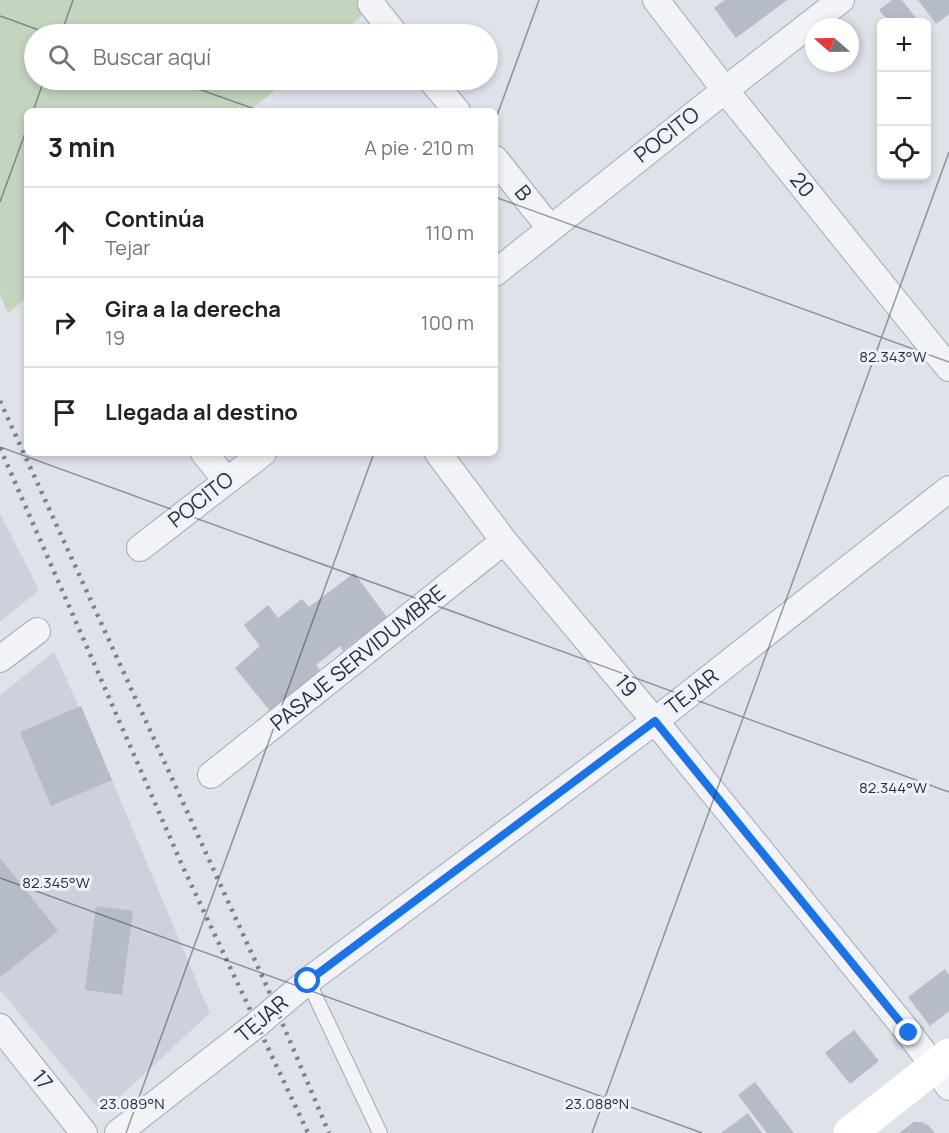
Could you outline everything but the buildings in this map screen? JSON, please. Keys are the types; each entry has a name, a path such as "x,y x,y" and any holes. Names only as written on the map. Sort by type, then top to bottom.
{"main road":[{"path":"850,1133 944,1070"}],"street":[{"name":"20","path":"656,0 725,90 949,368"},
{"name":"POCITO","path":"498,271 841,0"},
{"path":"371,4 387,24"},
{"path":"439,90 454,108"},
{"name":"B","path":"498,163 550,228"},
{"path":"206,456 226,480"},
{"name":"POCITO","path":"140,548 259,456"},
{"name":"19","path":"440,456 504,541 655,721 909,1033 944,1070"},
{"name":"TEJAR","path":"118,1133 256,1025 308,981 655,721 949,489"},
{"name":"PASAJE SERVIDUMBRE","path":"212,776 504,541"},
{"path":"0,659 37,631"},
{"name":"17","path":"0,1028 84,1133"}],"lane":[{"path":"308,981 380,1133"}],"shaded area":[{"path":"0,514 39,590 0,622"},
{"path":"54,652 112,780 210,1013 102,1113 0,990 0,695"}],"green space":[{"path":"0,0 381,0 352,24 24,24 24,90 275,90 253,108 24,108 24,300 8,313 0,294"}],"railway":[{"path":"0,401 24,454"},
{"path":"0,448 182,865 308,1133"},
{"path":"25,456 267,987 329,1133"}],"route":[{"path":"308,981 655,721 909,1033"}]}
